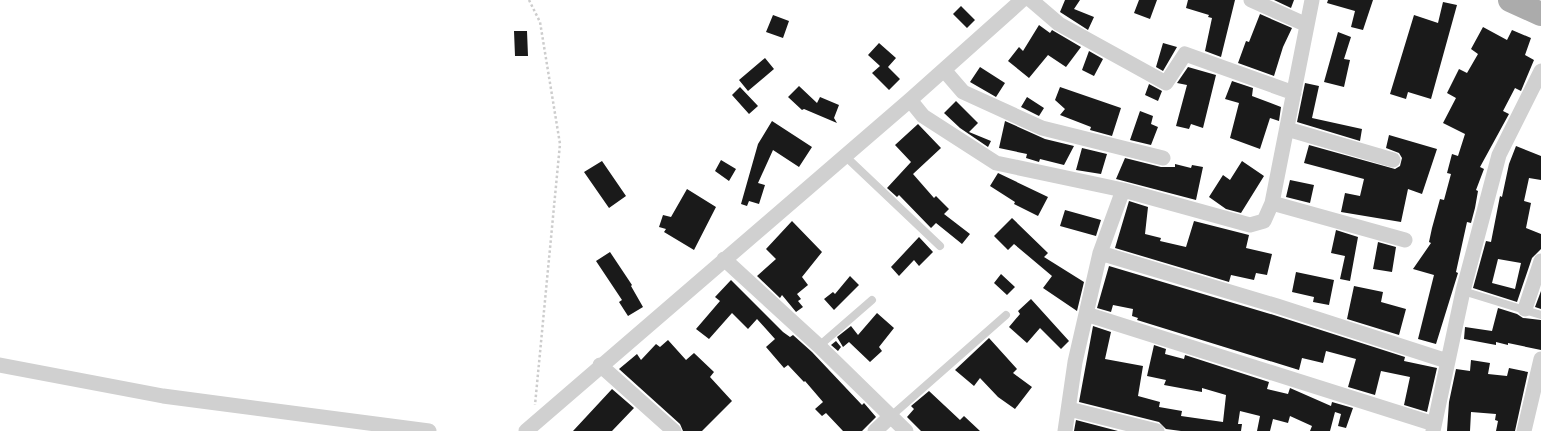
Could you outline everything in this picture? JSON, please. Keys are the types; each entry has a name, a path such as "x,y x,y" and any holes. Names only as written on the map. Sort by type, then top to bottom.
{"main road":[{"path":"1510,0 1541,14"}],"street":[{"path":"527,431 540,417 910,100 1022,0"},
{"path":"1031,0 1059,24 1166,83 1186,54 1294,93"},
{"path":"1250,0 1307,25"},
{"path":"910,100 923,116 996,163 1123,190 1250,225 1264,221 1272,203 1312,0"},
{"path":"944,70 963,92 1042,128 1163,158"},
{"path":"1086,314 1434,427 1463,291 1499,155 1541,70"},
{"path":"1287,128 1393,160"},
{"path":"1065,431 1086,314 1100,253 1123,190"},
{"path":"1272,203 1405,240"},
{"path":"1100,253 1277,306 1447,361"},
{"path":"724,259 819,346 906,431"},
{"path":"1525,310 1540,268"},
{"path":"1524,431 1541,359"},
{"path":"0,365 163,396 429,431"},
{"path":"600,365 674,431"},
{"path":"1069,409 1157,431"},
{"path":"875,431 890,417"}],"lane":[{"path":"845,156 940,246"},
{"path":"1463,291 1541,315"},
{"path":"819,346 872,300"},
{"path":"890,417 1006,315"}],"path":[{"path":"529,0 540,22 560,144 535,405 540,417"}],"building":[{"path":"1065,0 1080,0 1074,9 1094,17 1088,30 1060,12"},
{"path":"1139,0 1157,0 1150,19 1134,13"},
{"path":"1188,0 1235,0 1221,57 1205,51 1212,18 1208,17 1209,15 1186,8"},
{"path":"1274,0 1294,0 1291,8"},
{"path":"1328,0 1373,0 1363,30 1351,27 1355,11 1327,3"},
{"path":"1443,2 1457,5 1431,99 1408,92 1406,99 1390,94 1414,15 1438,23"},
{"path":"961,6 975,20 967,28 953,14"},
{"path":"1260,14 1292,28 1283,47 1274,76 1238,63 1246,41 1249,42"},
{"path":"773,15 789,21 783,38 766,32"},
{"path":"1039,25 1050,33 1052,30 1081,47 1066,67 1048,55 1029,78 1008,61 1019,47 1023,51"},
{"path":"1483,27 1507,40 1512,30 1531,38 1525,55 1534,60 1521,91 1515,88 1503,111 1509,114 1480,167 1484,169 1476,190 1478,191 1475,208 1471,223 1467,222 1456,272 1458,273 1436,344 1418,339 1434,275 1413,269 1431,243 1429,242 1440,199 1444,200 1451,174 1447,173 1452,154 1458,156 1465,134 1443,123 1456,98 1447,93 1459,69 1467,73 1478,54 1471,49"},
{"path":"514,31 527,31 528,56 515,56"},
{"path":"1338,32 1351,37 1344,59 1350,60 1344,87 1324,82"},
{"path":"879,43 896,58 888,67 900,79 889,90 872,73 880,66 868,55"},
{"path":"1163,43 1177,47 1163,71 1156,67"},
{"path":"1089,51 1103,59 1094,76 1082,70"},
{"path":"765,58 774,69 748,91 739,80"},
{"path":"980,67 1005,83 996,97 970,82"},
{"path":"1188,67 1216,75 1203,128 1191,124 1189,129 1176,126 1187,85 1177,83"},
{"path":"1232,81 1253,88 1252,96 1281,107 1279,121 1270,118 1260,149 1230,138 1239,103 1225,99"},
{"path":"1305,83 1319,86 1312,118 1362,129 1360,141 1297,122"},
{"path":"1149,84 1162,91 1158,101 1145,95"},
{"path":"799,86 817,103 820,97 839,105 834,118 837,123 804,109 802,110 788,97"},
{"path":"740,87 758,106 749,114 732,95"},
{"path":"1060,87 1121,108 1112,136 1090,130 1091,127 1060,115 1065,109 1055,100"},
{"path":"1027,97 1044,108 1039,116 1021,107"},
{"path":"956,101 978,123 969,132 991,141 988,147 960,128 944,113"},
{"path":"1140,111 1153,116 1151,124 1158,127 1151,145 1130,140"},
{"path":"772,121 812,147 799,167 773,150 758,183 765,185 759,204 749,201 747,206 741,204 758,144"},
{"path":"1005,121 1045,139 1074,146 1064,165 1040,159 1039,162 1026,158 1027,154 999,148"},
{"path":"918,124 941,148 913,174 934,198 936,196 949,209 944,214 970,234 962,244 936,223 931,228 899,195 897,197 887,188 911,162 895,145"},
{"path":"1389,135 1437,149 1422,194 1408,189 1401,222 1341,212 1345,193 1360,196 1364,179 1304,163 1309,145 1395,169 1400,166 1402,158 1399,153 1386,148"},
{"path":"1516,146 1541,156 1541,180 1529,178 1524,201 1531,203 1526,228 1541,234 1541,249 1532,258 1517,302 1473,288 1486,241 1491,242 1500,196 1502,197 1509,164","holes":["1498,259 1521,263 1515,289 1492,283"]},
{"path":"1082,148 1107,154 1101,174 1076,170"},
{"path":"1125,158 1161,167 1175,167 1175,164 1191,168 1192,165 1203,167 1196,200 1116,179"},
{"path":"721,160 736,169 729,181 715,171"},
{"path":"602,161 626,196 609,208 584,172"},
{"path":"1242,161 1264,176 1241,213 1226,209 1209,197 1223,175 1230,180"},
{"path":"998,173 1048,197 1038,216 1014,204 1015,202 990,186"},
{"path":"1290,180 1314,185 1310,203 1286,197"},
{"path":"687,189 716,207 694,250 664,232 666,229 659,227 663,215 671,217"},
{"path":"1129,201 1148,207 1145,234 1161,238 1160,241 1186,247 1194,221 1249,235 1246,248 1272,254 1267,275 1256,273 1254,280 1231,275 1229,282 1115,248"},
{"path":"1065,210 1101,220 1096,236 1060,226"},
{"path":"1012,218 1048,253 1044,257 1084,282 1077,311 1043,288 1052,276 1014,244 1008,250 994,236"},
{"path":"792,221 822,252 802,277 808,285 797,294 801,299 798,301 803,307 796,312 782,295 780,298 757,276 776,259 766,249"},
{"path":"1336,230 1358,237 1350,281 1340,279 1345,256 1331,253"},
{"path":"919,237 933,252 919,266 914,260 899,276 891,267"},
{"path":"1378,242 1396,247 1392,272 1373,269"},
{"path":"610,252 632,285 643,307 628,316 619,302 622,300 596,261"},
{"path":"1109,266 1274,315 1405,357 1404,361 1437,368 1427,412 1404,405 1410,377 1381,371 1375,395 1348,387 1356,359 1326,351 1323,363 1302,358 1299,370 1137,320 1138,318 1132,316 1133,309 1113,305 1111,312 1097,308"},
{"path":"1296,272 1334,280 1329,305 1313,302 1314,297 1292,292"},
{"path":"1001,274 1015,287 1007,295 994,283"},
{"path":"850,276 859,285 834,310 824,299 833,292 835,294"},
{"path":"731,280 783,332 790,337 793,335 812,352 862,405 864,403 876,417 862,431 843,431 826,413 822,416 815,409 823,402 788,365 784,368 766,347 775,339 757,319 748,329 732,313 709,339 696,329 720,301 715,297"},
{"path":"1354,286 1383,292 1381,302 1406,309 1399,335 1347,319"},
{"path":"1541,291 1541,309 1535,307"},
{"path":"1031,299 1069,341 1061,349 1040,328 1027,343 1009,327 1020,314 1018,311"},
{"path":"1498,308 1523,318 1541,320 1541,350 1508,343 1508,345 1496,342 1496,345 1464,339 1465,327 1492,331"},
{"path":"877,313 894,328 879,347 882,351 870,362 849,342 843,347 837,337 851,326 858,335"},
{"path":"1093,326 1111,332 1105,359 1143,366 1138,396 1160,402 1159,407 1182,411 1181,416 1223,422 1226,395 1202,388 1202,392 1164,385 1166,380 1147,376 1154,345 1166,349 1165,354 1184,359 1185,355 1269,382 1267,389 1288,394 1290,388 1331,406 1332,402 1353,408 1346,428 1338,426 1341,414 1335,412 1330,431 1310,431 1312,426 1290,416 1288,423 1273,419 1270,431 1257,431 1260,416 1240,411 1238,424 1242,424 1241,431 1181,431 1166,429 1159,422 1079,402"},
{"path":"989,338 1017,369 1013,373 1032,387 1015,409 998,397 980,378 974,386 955,370"},
{"path":"668,340 686,360 694,353 714,372 710,377 732,401 702,431 683,431 680,424 619,369 637,354 641,360 656,344 660,347"},
{"path":"836,341 841,347 838,351 831,345"},
{"path":"1471,360 1490,363 1488,374 1507,376 1509,368 1528,372 1515,431 1496,431 1498,421 1495,420 1496,414 1471,412 1470,431 1447,431 1449,402 1456,369 1470,371"},
{"path":"612,389 634,408 612,431 573,431"},
{"path":"929,391 960,420 964,416 980,431 921,431 907,417 914,409 911,406"},
{"path":"1076,420 1118,431 1074,431"}]}
